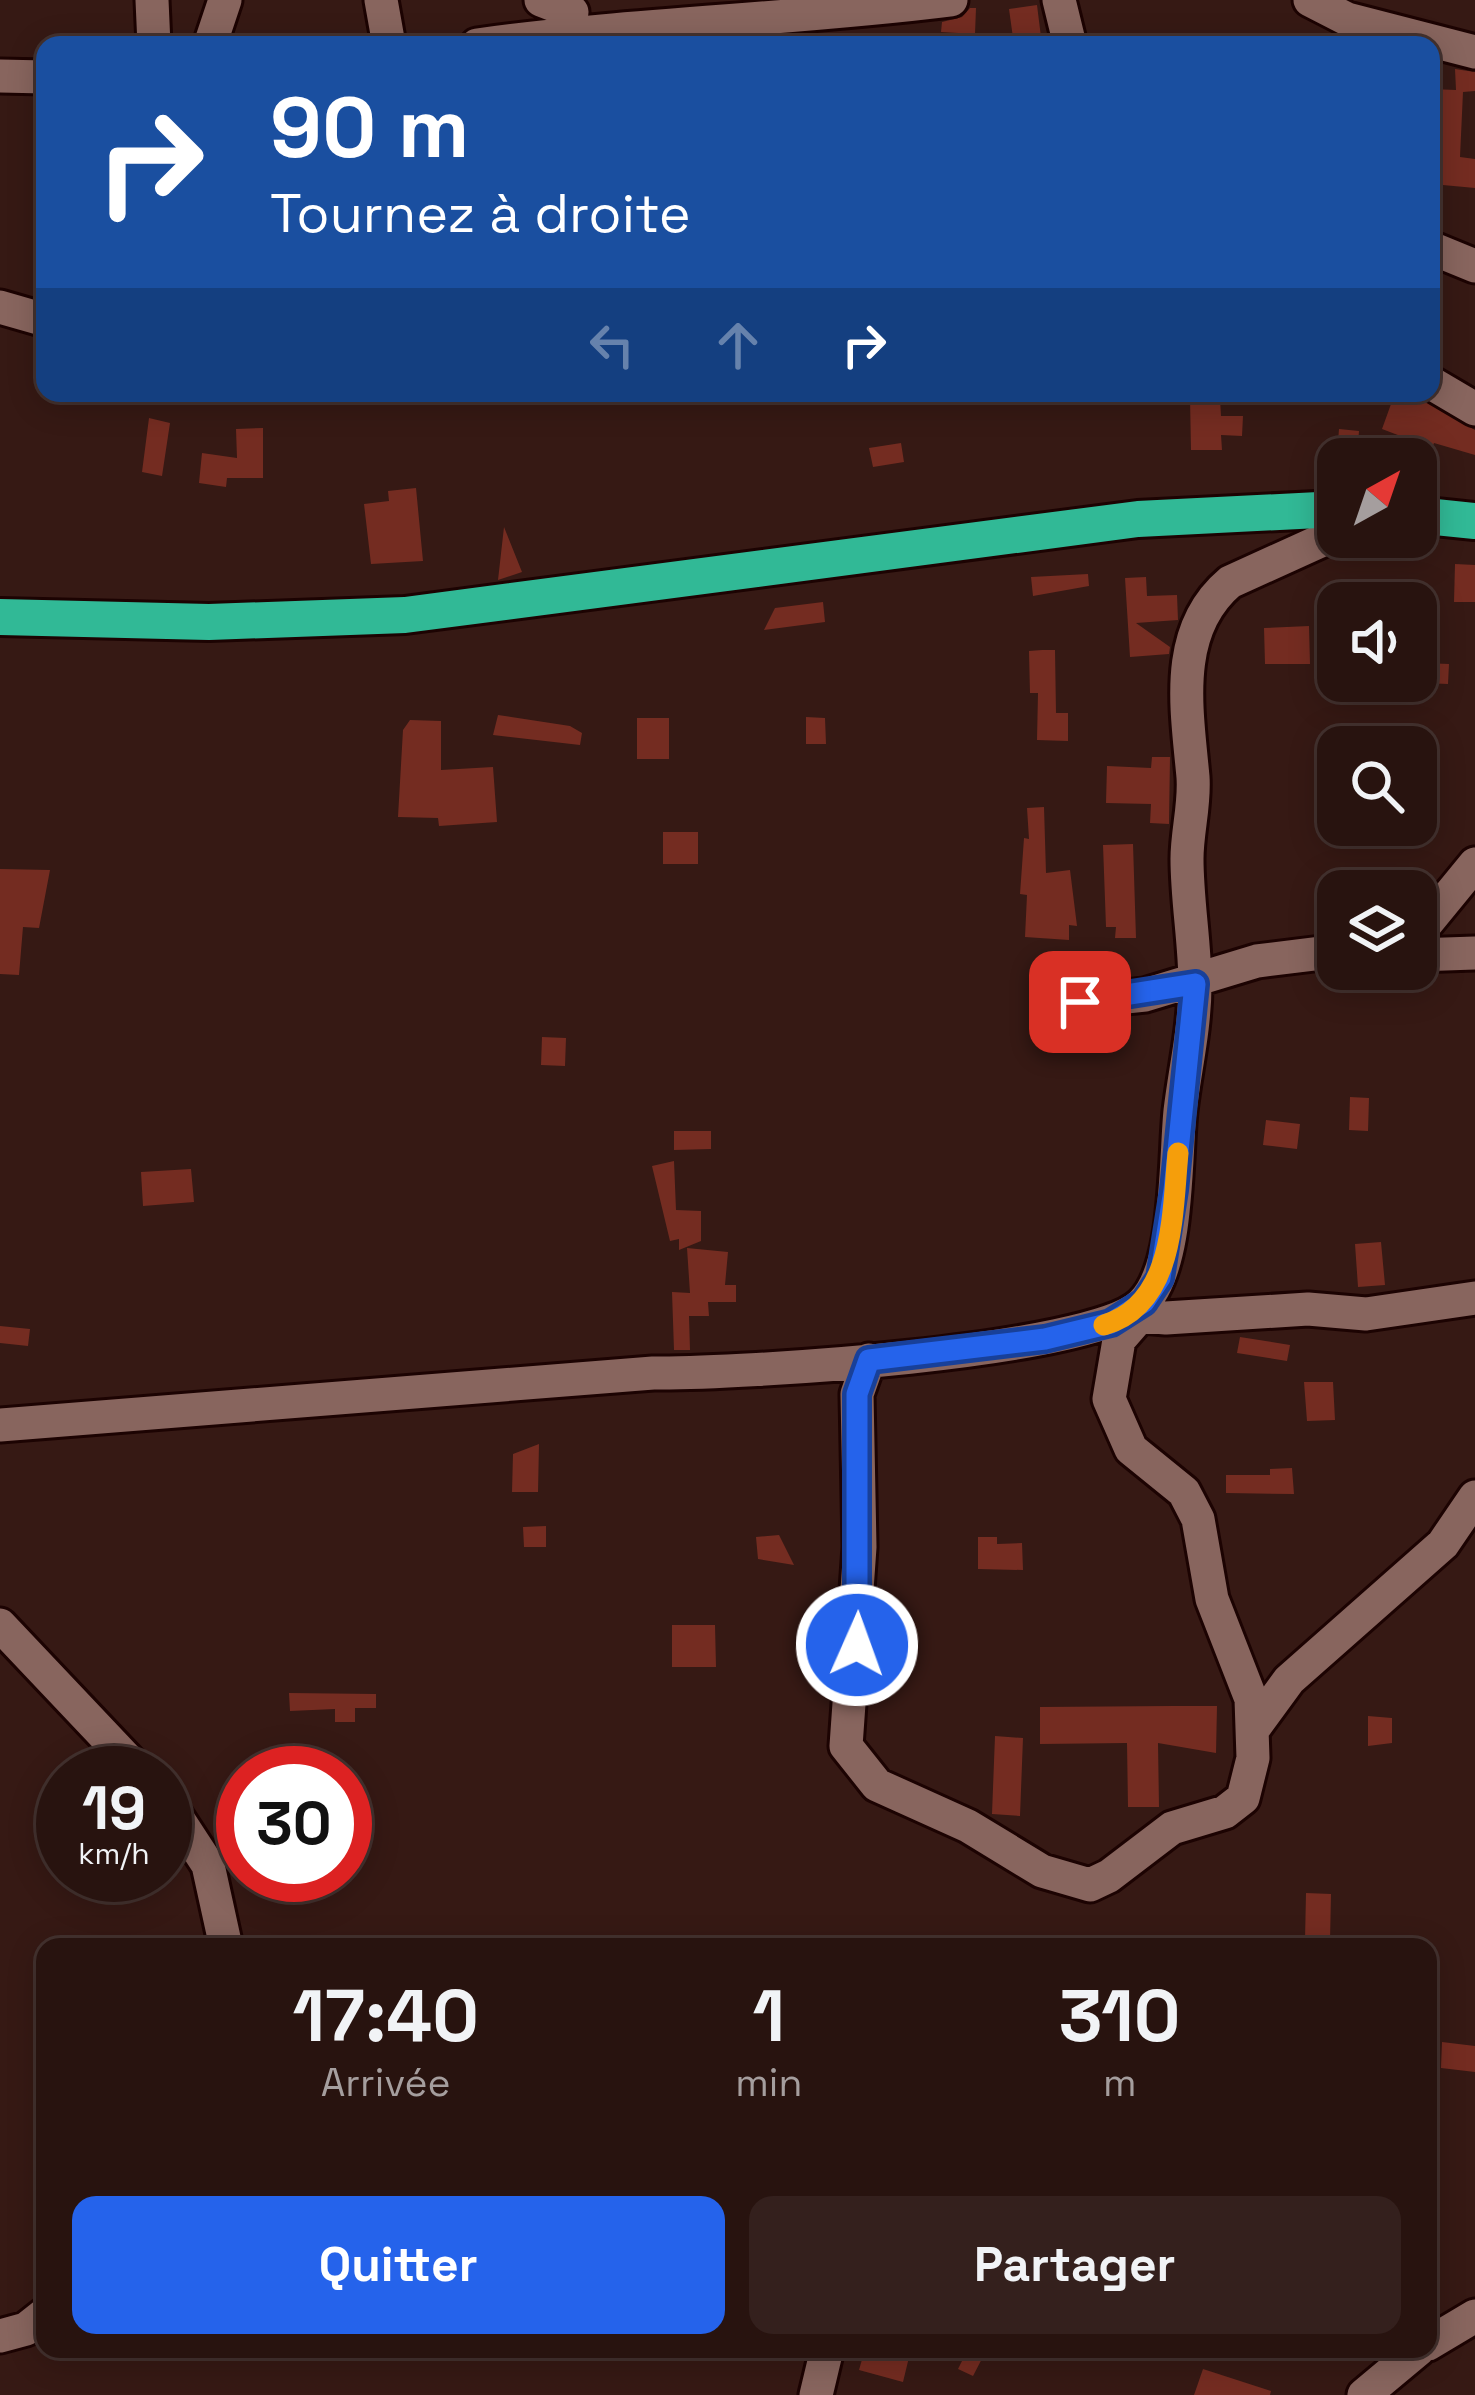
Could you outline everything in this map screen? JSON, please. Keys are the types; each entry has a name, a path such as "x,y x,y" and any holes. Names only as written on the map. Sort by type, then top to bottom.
{"highway":[{"path":"0,617 209,622 405,615 1138,519 1317,509"},
{"path":"1437,517 1475,521"}],"street":[{"path":"152,0 154,36"},
{"path":"213,36 225,0"},
{"path":"381,0 387,36"},
{"path":"500,36 564,11 675,34 951,0"},
{"path":"1059,0 1068,36"},
{"path":"1310,0 1346,32"},
{"path":"1440,47 1475,52"},
{"path":"0,76 36,77"},
{"path":"1440,252 1475,266"},
{"path":"0,307 36,317"},
{"path":"1440,388 1475,409"},
{"path":"869,1360 857,1394 857,1645 843,1735 863,1774 1042,1871 1090,1885 1172,1828 1237,1806 1246,1790 1254,1728 1239,1668 1213,1599 1191,1502 1142,1463 1109,1399 1119,1340 1160,1278 1174,1190 1195,984 1187,860 1194,798 1186,718 1192,639 1215,595 1230,582 1317,543"},
{"path":"1437,910 1475,864"},
{"path":"1437,954 1475,953"},
{"path":"1051,1005 1195,984 1257,961 1317,954"},
{"path":"0,1425 869,1360 1045,1339 1135,1316 1287,1310 1366,1314 1475,1298"},
{"path":"1254,1728 1288,1680 1419,1568 1456,1528 1475,1497"},
{"path":"0,1625 114,1746"},
{"path":"1239,1668 1288,1680"},
{"path":"192,1840 208,1865 224,1938"},
{"path":"1437,2339 1475,2316"},
{"path":"0,2336 36,2321"},
{"path":"816,2395 825,2358"},
{"path":"1364,2395 1408,2358"}],"building":[{"path":"1037,5 1041,36 1013,36 1009,9"},
{"path":"976,8 975,34 941,32 942,22 962,17"},
{"path":"1455,69 1475,72 1475,91 1463,92 1460,157 1475,159 1475,188 1440,185 1440,89 1456,90"},
{"path":"1190,402 1220,402 1221,416 1243,416 1242,436 1221,435 1222,450 1191,450"},
{"path":"1392,402 1427,402 1475,430 1475,455 1437,444 1437,438 1406,438 1382,429"},
{"path":"149,418 170,423 162,476 142,472"},
{"path":"263,428 263,478 227,478 226,487 199,483 202,453 237,458 236,429"},
{"path":"1339,429 1359,431 1358,438 1338,438"},
{"path":"901,443 904,462 873,467 869,448"},
{"path":"416,488 423,561 371,564 364,504 389,501 388,491"},
{"path":"504,527 522,572 498,580"},
{"path":"1455,564 1475,565 1475,602 1454,602"},
{"path":"1088,574 1089,586 1033,596 1031,577"},
{"path":"1146,577 1147,596 1177,595 1178,620 1136,623 1170,647 1169,654 1130,657 1125,578"},
{"path":"823,602 825,622 764,630 775,608"},
{"path":"1309,626 1310,664 1265,664 1264,628"},
{"path":"1055,650 1056,713 1068,713 1068,741 1037,740 1038,693 1030,693 1029,651"},
{"path":"1437,664 1449,664 1448,684 1437,684"},
{"path":"498,715 570,726 582,733 580,745 493,735"},
{"path":"806,717 825,718 826,744 806,744"},
{"path":"637,718 669,718 669,759 637,759"},
{"path":"410,720 441,721 441,770 493,767 497,822 439,826 438,818 398,817 403,730"},
{"path":"1152,757 1170,757 1169,824 1150,823 1151,804 1106,803 1107,766 1151,768"},
{"path":"1044,807 1046,873 1070,870 1077,926 1069,925 1069,940 1025,937 1027,895 1020,894 1024,838 1029,839 1027,808"},
{"path":"663,832 698,832 698,864 663,864"},
{"path":"1133,844 1136,938 1115,938 1116,927 1106,927 1103,845"},
{"path":"0,869 50,870 39,928 23,927 19,975 0,974"},
{"path":"542,1037 566,1038 565,1066 541,1065"},
{"path":"1350,1097 1369,1098 1368,1131 1349,1130"},
{"path":"1266,1120 1300,1124 1297,1149 1263,1145"},
{"path":"674,1131 711,1131 711,1149 674,1150"},
{"path":"674,1161 676,1210 701,1211 701,1241 679,1250 679,1239 670,1241 652,1166"},
{"path":"191,1169 194,1202 143,1206 141,1172"},
{"path":"1381,1242 1385,1285 1358,1287 1355,1244"},
{"path":"687,1248 728,1252 725,1285 736,1285 736,1302 708,1302 709,1316 689,1316 690,1350 674,1350 672,1292 690,1293"},
{"path":"0,1326 30,1329 28,1346 0,1343"},
{"path":"1240,1337 1290,1345 1287,1361 1237,1353"},
{"path":"1304,1382 1333,1382 1335,1420 1307,1421"},
{"path":"539,1444 538,1492 512,1492 513,1454"},
{"path":"1292,1468 1294,1494 1226,1493 1226,1475 1270,1475 1270,1469"},
{"path":"546,1526 546,1547 524,1547 523,1527"},
{"path":"779,1535 794,1565 758,1559 756,1537"},
{"path":"978,1537 997,1537 997,1544 1022,1543 1023,1570 978,1569"},
{"path":"672,1625 715,1625 716,1667 672,1667"},
{"path":"289,1693 376,1694 376,1708 355,1708 355,1722 335,1722 335,1709 290,1711"},
{"path":"1217,1706 1216,1753 1158,1743 1159,1807 1128,1807 1127,1743 1040,1744 1040,1707"},
{"path":"1368,1716 1392,1718 1392,1743 1368,1746"},
{"path":"995,1736 1023,1738 1020,1816 992,1814"},
{"path":"1306,1893 1331,1894 1330,1938 1305,1938"},
{"path":"1442,2042 1475,2046 1475,2072 1441,2068"},
{"path":"862,2358 909,2358 903,2382 859,2370"},
{"path":"964,2358 982,2358 973,2376 958,2369"},
{"path":"1203,2369 1271,2391 1270,2395 1194,2395"}],"slow traffic":[{"path":"1104,1325 1130,1315 1160,1278 1178,1153"}],"route":[{"path":"857,1645 857,1394 869,1360 1045,1339 1111,1323 1130,1315 1160,1278 1191,1052 1195,984 1080,1002"}]}
